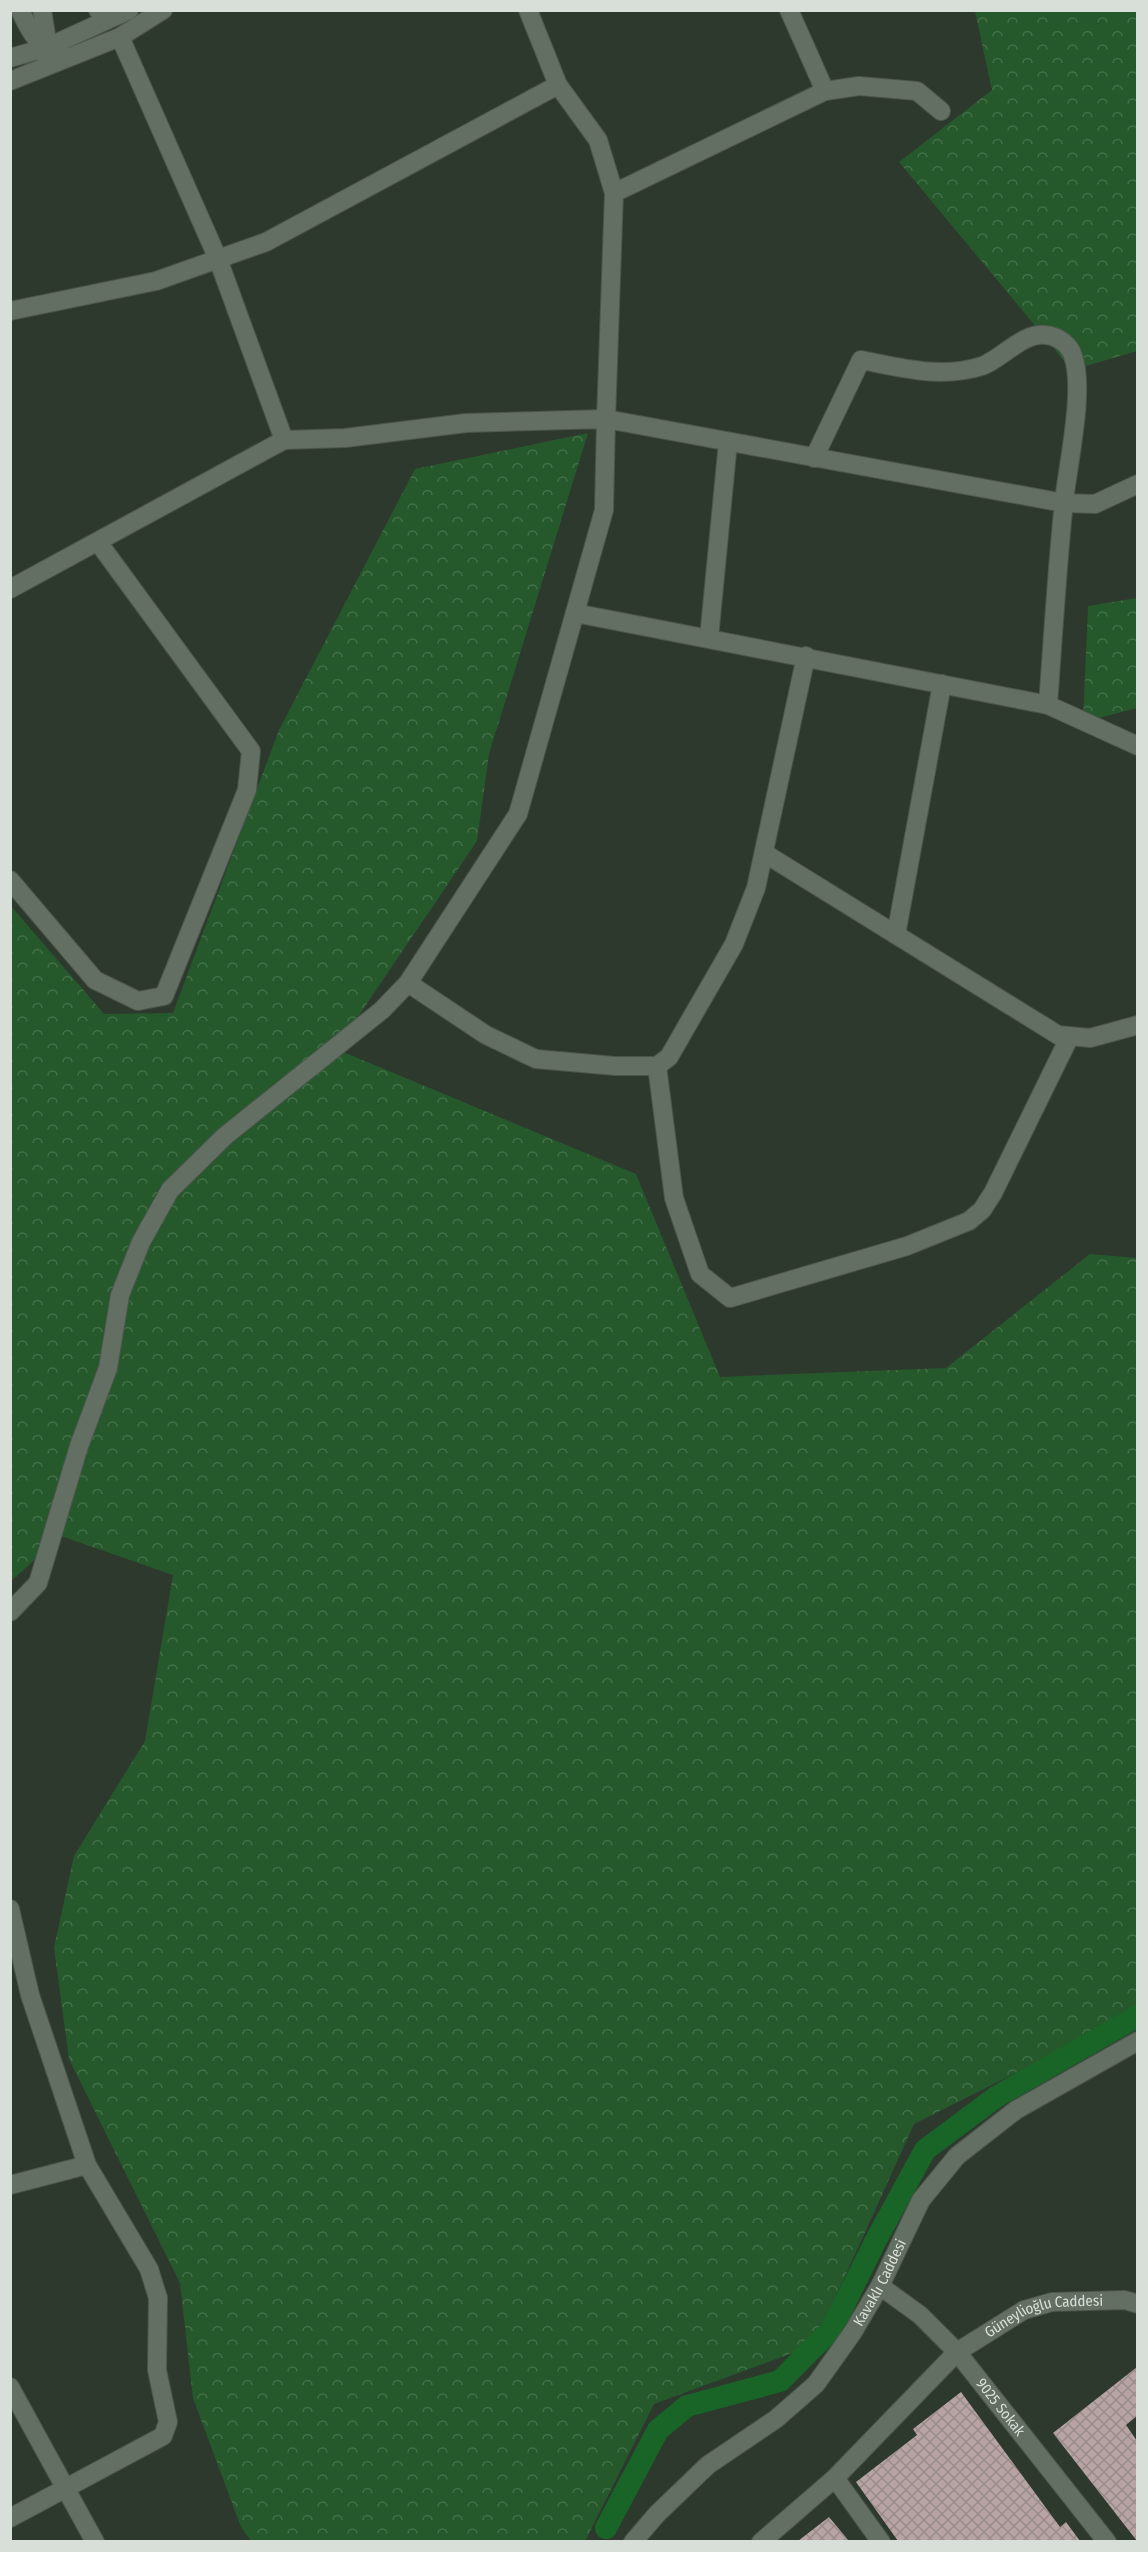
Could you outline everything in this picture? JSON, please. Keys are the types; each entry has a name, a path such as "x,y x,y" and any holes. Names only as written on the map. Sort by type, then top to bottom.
{"street":[{"path":"20,10 31,34 48,47 91,51"},
{"path":"42,10 48,47"},
{"path":"98,10 125,12"},
{"path":"17,79 91,51 120,37 163,10"},
{"path":"10,1612 38,1583 79,1446 108,1368 120,1295 141,1242 170,1190 225,1136 382,1010 408,983 518,814 604,510 614,193 598,140 558,85 528,10"},
{"path":"789,10 825,92"},
{"path":"10,58 48,47 125,12"},
{"path":"120,37 218,259 284,440"},
{"path":"17,79 48,47"},
{"path":"10,311 156,281 266,242 558,85"},
{"path":"614,193 825,92 859,86 917,91 941,111"},
{"path":"814,458 861,360 912,370 950,372 984,365 999,358 1026,338 1045,334 1063,341 1074,357 1075,409 1064,503 1048,705"},
{"path":"10,589 284,440 345,438 466,423 606,419 1064,503 1095,504 1137,484"},
{"path":"709,638 728,442"},
{"path":"10,880 95,980 138,1001 164,996 247,790 251,751 98,542"},
{"path":"575,613 1048,705 1137,746"},
{"path":"408,983 486,1035 536,1059 615,1066 657,1066 669,1058 734,944 756,888 806,657"},
{"path":"896,935 942,684"},
{"path":"764,853 1047,1030 1069,1038 1090,1038 1137,1025"},
{"path":"657,1066 674,1198 700,1274 730,1298 907,1246 969,1221 982,1210 993,1192 1069,1038"},
{"path":"10,1909 30,1995 87,2165 149,2269 158,2298 157,2370 168,2422 163,2436 10,2518"},
{"name":"Kavaklı Caddesi","path":"633,2541 708,2465 776,2419 816,2384 853,2332 880,2286 921,2200 957,2156 1016,2110 1137,2041"},
{"path":"10,2185 87,2165"},
{"name":"9025 Sokak","path":"880,2286 920,2315 957,2352 1107,2541"},
{"name":"Güneylioğlu Caddesi","path":"761,2541 835,2478 957,2352 1024,2310 1052,2302 1125,2300 1137,2304"},
{"path":"10,2387 94,2541"},
{"path":"835,2478 881,2541"}],"green space":[{"path":"975,11 1137,11 1137,351 1072,370 899,162 992,90"},
{"path":"588,433 489,754 477,841 336,1049 636,1174 720,1377 946,1368 1090,1254 1137,1258 1137,2012 914,2124 814,2345 654,2404 585,2541 251,2541 241,2527 193,2398 180,2283 69,2059 54,1948 74,1856 145,1741 173,1575 61,1536 11,1581 10,905 104,1014 173,1013 279,730 415,469"},
{"path":"1137,598 1137,708 1083,722 1088,606"}],"building":[{"path":"1137,2367 1137,2416 1126,2425 1137,2441 1137,2541 1053,2433"},
{"path":"961,2392 1060,2527 1066,2522 1080,2541 898,2541 856,2482 917,2435 913,2429"},
{"path":"829,2517 849,2541 798,2541"}],"waterway":[{"path":"606,2528 658,2430 687,2406 780,2381 832,2329 876,2240 925,2150 996,2097 1138,2016"}]}
